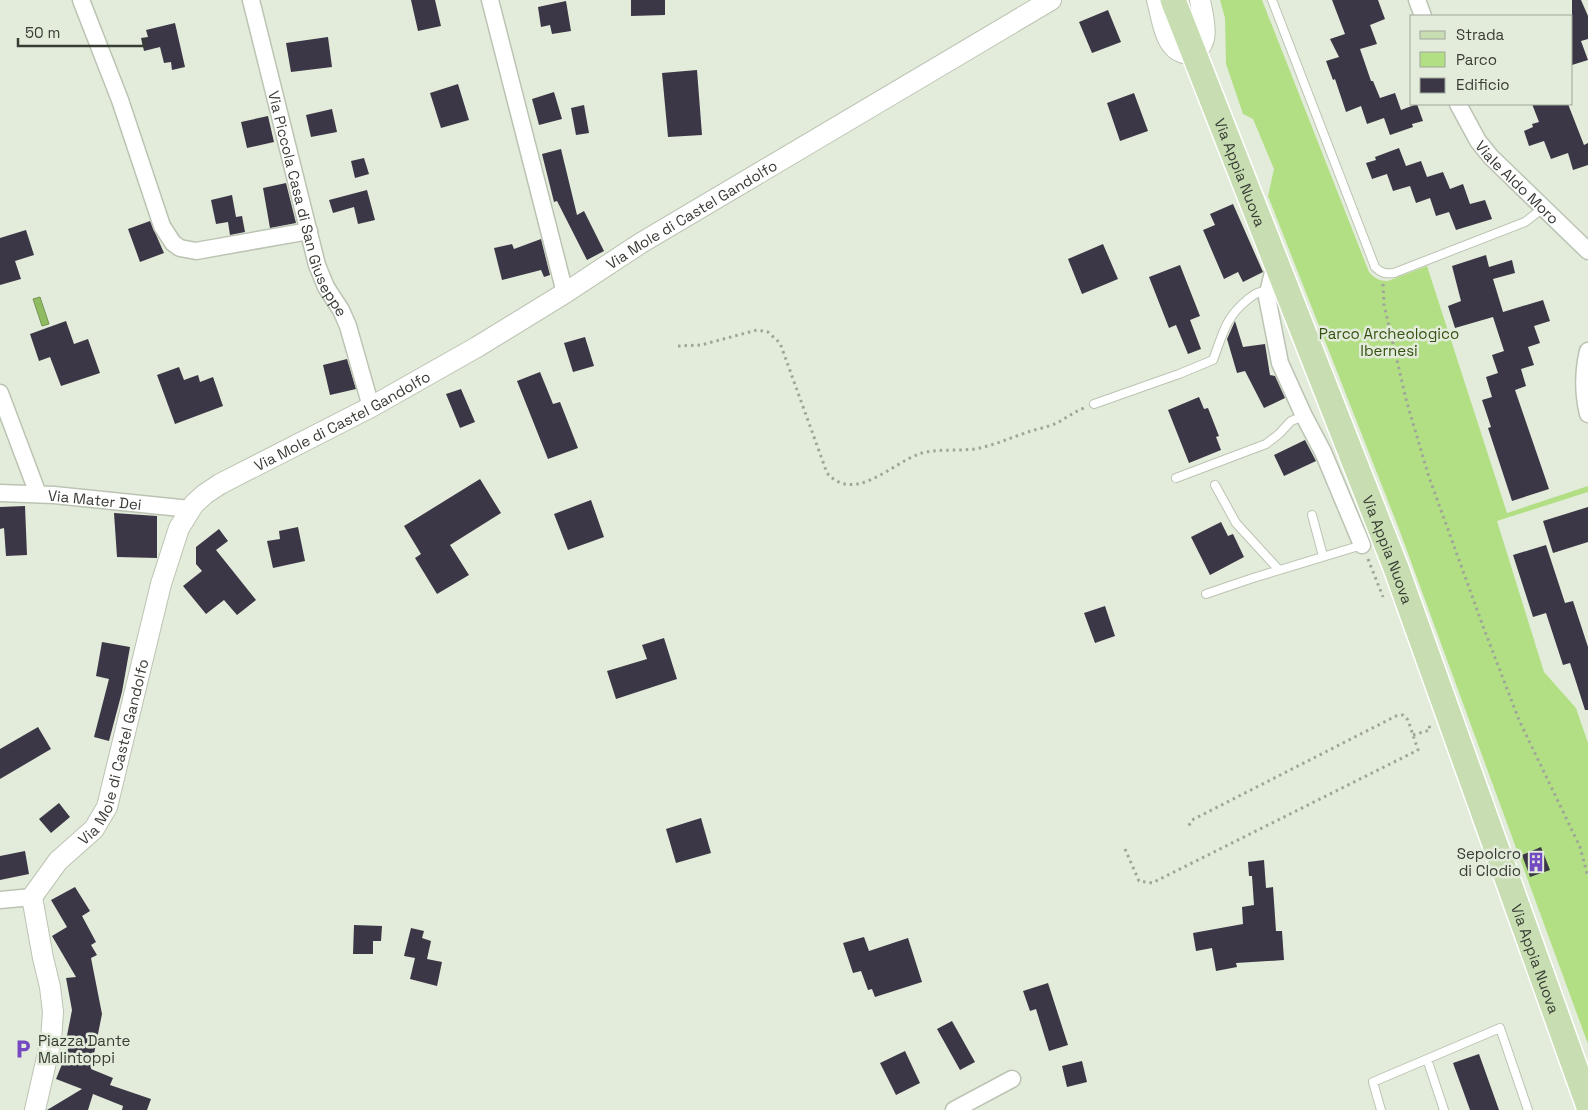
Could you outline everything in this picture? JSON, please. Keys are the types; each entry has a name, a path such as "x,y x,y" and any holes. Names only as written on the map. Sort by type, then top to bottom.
{"main road":[{"name":"Via Appia Nuova","path":"1173,0 1396,568 1588,1104"}],"street":[{"path":"81,0 120,100 162,226 171,241 186,250 199,251 309,232"},
{"name":"Via Piccola Casa di San Giuseppe","path":"251,0 323,281 341,310 348,326 371,407"},
{"path":"490,0 565,293"},
{"name":"Via Mole di Castel Gandolfo","path":"32,897 58,860 94,830 107,807 161,584 179,528 198,499 220,484 371,407 477,347 565,293 641,243 1051,0"},
{"path":"1157,0 1169,41 1180,52 1184,53 1194,51 1200,47 1205,37 1200,0"},
{"path":"1417,0 1423,15"},
{"name":"Viale Aldo Moro","path":"1458,105 1468,125 1487,153 1588,251"},
{"path":"1276,260 1268,290 1268,306 1280,363 1323,452 1362,545"},
{"path":"1588,351 1584,372 1584,387 1588,414"},
{"path":"0,393 38,494"},
{"name":"Via Mater Dei","path":"0,493 38,494 190,509"},
{"path":"0,900 32,897 50,987 53,1012 51,1040 35,1110"},
{"path":"954,1110 1012,1079"}],"lane":[{"path":"1272,0 1375,267 1383,273 1394,273 1525,222 1543,208"},
{"path":"1094,404 1213,360 1229,318 1235,309 1258,291 1268,290"},
{"path":"1176,478 1266,444 1291,421 1304,416"},
{"path":"1215,485 1236,523 1279,570"},
{"path":"1312,515 1323,556"},
{"path":"1206,594 1362,545"},
{"path":"1381,1110 1372,1082 1500,1028 1528,1110"},
{"path":"1427,1059 1444,1110"}],"path":[{"path":"1383,273 1384,305 1407,403 1429,477 1519,720 1580,847 1588,877"},
{"path":"678,346 701,345 757,330 774,335 780,343 828,474 834,481 850,486 864,483 920,454 983,447 1057,423 1074,412 1094,404"},
{"path":"1125,849 1139,881 1152,882 1418,750 1408,720 1403,715 1396,716 1192,820 1187,829"}],"green space":[{"name":"Parco Archeologico Ibernesi","path":"1220,0 1262,0 1369,272 1377,279 1388,281 1427,266 1507,513 1588,486 1588,492 1497,521 1544,672 1576,708 1588,743 1588,1044 1399,529 1268,196 1274,169 1253,119 1243,114 1226,64 1225,18"}],"shaded area":[{"path":"40,297 49,324 42,326 33,299"}],"building":[{"path":"411,0 435,0 441,26 418,31"},
{"path":"631,0 665,0 665,15 631,16"},
{"path":"1332,0 1378,0 1385,19 1370,25 1377,44 1360,49 1371,81 1373,81 1380,98 1395,93 1401,110 1417,105 1423,121 1412,124 1413,127 1390,135 1384,118 1367,124 1361,106 1346,112 1335,79 1333,80 1326,61 1339,57 1330,39 1345,34"},
{"path":"1572,0 1581,0 1588,16 1588,39 1581,41 1588,60 1573,65 1573,15"},
{"path":"566,1 571,31 552,34 550,25 541,27 538,7"},
{"path":"1108,10 1121,42 1092,53 1079,22"},
{"path":"175,23 185,67 172,70 171,62 164,63 160,47 144,51 141,38 148,37 146,30"},
{"path":"328,37 332,67 291,72 286,43"},
{"path":"697,70 702,135 668,137 662,73"},
{"path":"458,84 469,120 441,128 430,93"},
{"path":"554,92 562,119 539,125 532,99"},
{"path":"1134,93 1148,131 1120,141 1107,103"},
{"path":"584,105 589,133 576,135 571,108"},
{"path":"1532,105 1568,105 1584,145 1588,143 1588,165 1573,170 1568,153 1551,159 1544,141 1529,146 1524,131 1533,127 1532,124 1539,122"},
{"path":"332,109 337,132 311,137 306,115"},
{"path":"268,116 274,142 247,148 241,122"},
{"path":"1399,148 1406,166 1421,161 1427,177 1443,172 1450,189 1463,184 1470,204 1485,200 1492,219 1456,230 1449,212 1436,216 1430,198 1416,203 1410,186 1393,191 1387,174 1372,179 1366,163 1376,160 1375,157"},
{"path":"561,149 577,215 584,211 604,251 587,260 557,201 554,202 542,154"},
{"path":"364,158 369,174 355,178 351,161"},
{"path":"286,183 296,223 270,228 263,188"},
{"path":"367,190 375,220 358,224 354,207 333,213 329,200"},
{"path":"232,195 236,217 242,216 245,232 230,235 228,222 216,224 211,200"},
{"path":"1233,204 1263,272 1243,282 1238,272 1224,279 1203,230 1215,225 1210,214"},
{"path":"150,221 164,253 140,262 128,229"},
{"path":"26,230 34,255 15,261 21,279 0,285 0,238"},
{"path":"541,239 550,275 544,277 541,270 502,280 494,248 512,244 514,249"},
{"path":"1103,244 1118,279 1082,294 1068,259"},
{"path":"1486,255 1489,267 1512,260 1515,273 1493,279 1503,312 1543,300 1550,321 1534,326 1540,343 1528,347 1534,365 1521,369 1526,386 1515,390 1549,489 1512,501 1488,428 1491,427 1482,400 1492,397 1486,377 1498,373 1492,355 1504,351 1493,317 1455,328 1448,306 1461,301 1452,266"},
{"path":"1180,265 1200,316 1190,320 1201,349 1188,354 1176,325 1169,328 1149,277"},
{"path":"66,321 74,344 88,339 100,373 61,386 50,357 39,361 30,334"},
{"path":"1235,321 1243,347 1265,344 1270,375 1275,376 1285,398 1264,408 1245,371 1237,373 1227,339"},
{"path":"585,337 594,366 573,372 564,343"},
{"path":"347,359 356,389 330,395 323,365"},
{"path":"179,367 184,380 198,375 200,382 213,377 223,406 175,424 157,375"},
{"path":"540,372 553,404 560,402 578,448 548,459 517,381"},
{"path":"461,389 475,422 460,428 446,394"},
{"path":"1199,397 1204,409 1208,408 1219,436 1216,437 1221,450 1189,463 1168,410"},
{"path":"1305,440 1316,461 1284,476 1274,455"},
{"path":"480,479 501,513 450,545 469,575 437,594 415,558 421,554 404,526"},
{"path":"591,500 604,537 568,550 554,514"},
{"path":"25,506 27,555 6,556 4,528 0,529 0,507"},
{"path":"1588,507 1588,542 1553,553 1543,521"},
{"path":"114,513 157,516 157,558 117,557"},
{"path":"1221,522 1228,536 1233,534 1244,557 1210,575 1191,537"},
{"path":"298,527 305,561 273,568 267,541 280,539 279,531"},
{"path":"219,529 228,541 216,550 256,600 237,615 224,600 206,614 183,586 202,571 196,564 196,547"},
{"path":"1546,545 1565,603 1573,601 1588,647 1588,710 1585,710 1570,663 1563,665 1546,613 1533,617 1513,555"},
{"path":"1105,606 1115,636 1095,643 1084,613"},
{"path":"664,638 677,679 616,699 607,671 647,659 642,645"},
{"path":"102,642 130,647 122,692 109,741 94,737 109,679 96,676"},
{"path":"38,727 51,749 0,779 0,749"},
{"path":"59,803 70,817 51,833 39,819"},
{"path":"701,818 711,853 676,863 666,829"},
{"name":"Sepolcro di Clodio","path":"1541,847 1550,870 1530,877 1522,855"},
{"path":"25,851 29,874 0,880 0,856"},
{"path":"1264,860 1266,888 1273,887 1276,931 1282,931 1284,960 1236,963 1237,967 1216,971 1212,948 1196,951 1193,933 1243,924 1242,907 1254,905 1252,876 1249,876 1248,862"},
{"path":"75,887 90,911 82,916 96,942 91,945 97,955 91,958 102,1014 91,1069 113,1078 110,1085 151,1099 147,1110 122,1110 123,1106 93,1094 88,1110 47,1110 82,1089 56,1079 69,1047 65,1046 72,1010 66,978 76,977 52,936 67,927 51,900"},
{"path":"354,925 382,926 381,941 373,941 373,954 353,954"},
{"path":"411,928 424,931 422,938 431,941 427,959 442,962 437,986 410,979 415,958 404,956"},
{"path":"864,937 869,951 908,938 922,982 875,997 872,989 868,990 861,971 853,973 843,943"},
{"path":"1048,983 1068,1045 1049,1051 1036,1009 1030,1011 1023,991"},
{"path":"952,1021 975,1062 960,1070 937,1029"},
{"path":"905,1051 920,1083 896,1095 880,1063"},
{"path":"1479,1054 1499,1110 1470,1110 1453,1063"},
{"path":"1082,1061 1087,1082 1067,1087 1062,1066"}],"place":[{"name":"Sepolcro di Clodio","path":"1536,862"},
{"name":"Piazza Dante Malintoppi","path":"23,1049"}]}
